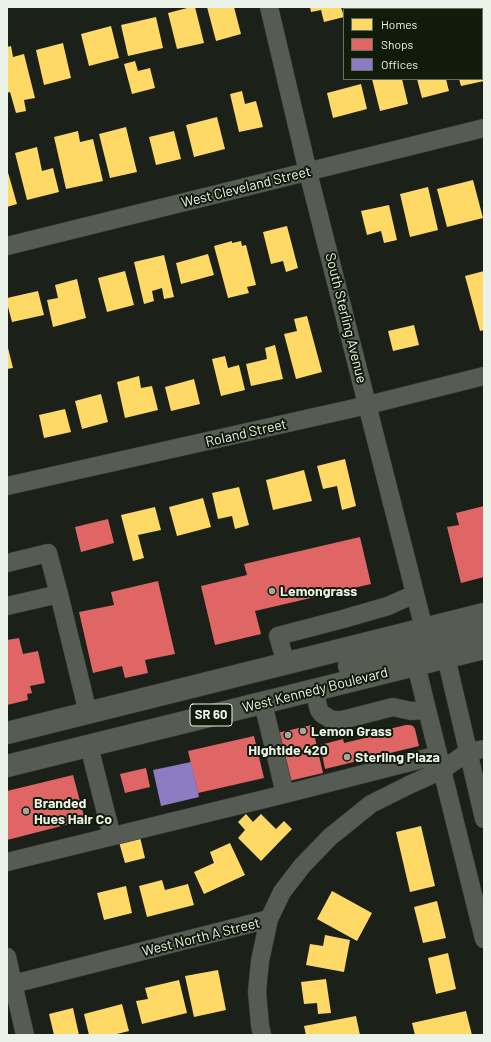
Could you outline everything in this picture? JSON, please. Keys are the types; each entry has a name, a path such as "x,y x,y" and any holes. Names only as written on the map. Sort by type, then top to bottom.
{"main road":[{"name":"SR 60","path":"7,733 484,614"},
{"path":"270,701 303,677 401,652 415,644 424,629"},
{"path":"416,665 433,649 455,637 484,630"},
{"name":"West Kennedy Boulevard","path":"7,766 484,648"}],"street":[{"name":"South Sterling Avenue","path":"269,7 308,172 424,629"},
{"name":"West Cleveland Street","path":"7,246 484,128"},
{"name":"Roland Street","path":"7,486 368,405 484,376"},
{"path":"7,562 48,553 88,713"},
{"path":"7,606 59,594"},
{"path":"286,664 278,636 388,606 415,594"},
{"path":"446,657 476,750 484,819"},
{"path":"416,665 484,938"},
{"path":"314,690 319,710 322,714 332,720 342,720 393,707 411,711 427,710"},
{"path":"270,701 285,794"},
{"path":"89,746 108,825"},
{"name":"West North A Street","path":"13,984 269,919 282,892 302,866 330,836 371,804 409,785 440,763 476,750"},
{"path":"7,862 285,794 440,763"},
{"path":"262,1035 257,992 260,961 269,919"},
{"path":"7,957 25,1035"}],"building: Homes":[{"path":"195,7 204,43 177,49 168,13"},
{"path":"207,7 234,7 241,34 216,41"},
{"path":"310,7 341,7 343,17 324,22 321,10 311,12"},
{"path":"156,17 163,48 128,56 121,25"},
{"path":"111,26 119,58 89,66 81,34"},
{"path":"63,43 71,78 44,85 36,50"},
{"path":"11,46 13,57 24,54 35,98 24,100 26,111 16,113 10,92 7,93 7,47"},
{"path":"483,56 484,81 461,86 459,80 483,80"},
{"path":"135,61 138,71 150,68 155,88 132,94 124,64"},
{"path":"372,80 402,80 408,104 380,111"},
{"path":"417,80 446,80 449,91 422,98"},
{"path":"361,84 367,109 333,118 327,93"},
{"path":"242,91 245,104 256,101 263,127 239,132 230,94"},
{"path":"217,117 225,149 194,157 186,125"},
{"path":"126,127 137,172 110,178 99,134"},
{"path":"78,131 80,142 93,139 103,181 66,189 54,137"},
{"path":"174,131 181,159 156,165 149,137"},
{"path":"37,147 42,171 53,168 59,192 27,200 15,153"},
{"path":"7,169 17,204 7,207"},
{"path":"473,180 483,218 447,227 437,189"},
{"path":"428,187 438,230 410,237 400,194"},
{"path":"389,205 397,240 384,243 381,231 367,235 361,211"},
{"path":"287,226 298,268 286,272 283,261 271,264 263,232"},
{"path":"232,241 232,243 241,241 242,246 246,245 256,285 247,287 249,293 228,298 214,246"},
{"path":"208,254 214,275 181,284 176,263"},
{"path":"164,255 174,297 164,299 162,288 152,291 154,301 144,304 134,262"},
{"path":"125,271 134,305 107,312 98,278"},
{"path":"484,271 484,330 480,331 465,276"},
{"path":"77,279 86,318 53,327 47,300 58,298 55,285"},
{"path":"38,291 44,315 12,322 7,298"},
{"path":"307,316 322,372 296,379 284,334 297,331 294,319"},
{"path":"414,325 419,345 393,351 388,331"},
{"path":"275,345 283,379 251,386 246,364 267,359 265,348"},
{"path":"7,348 13,368 7,369"},
{"path":"225,356 228,368 239,365 245,390 221,396 212,359"},
{"path":"139,376 141,388 152,386 158,410 125,418 117,382"},
{"path":"194,379 200,404 171,411 165,387"},
{"path":"101,394 108,422 82,429 75,401"},
{"path":"65,409 71,432 44,438 39,415"},
{"path":"345,459 356,506 342,510 337,486 323,489 317,466"},
{"path":"304,470 312,501 273,510 266,480"},
{"path":"239,487 249,525 235,529 232,516 218,519 212,493"},
{"path":"203,498 211,527 177,536 169,507"},
{"path":"155,507 161,530 138,535 144,558 133,561 121,515"},
{"path":"246,814 253,822 261,814 276,829 284,821 292,829 261,861 238,838 245,830 238,822"},
{"path":"421,826 435,886 410,892 396,832"},
{"path":"140,837 145,858 125,863 119,842"},
{"path":"230,843 245,875 204,894 194,872 214,863 210,852"},
{"path":"162,880 165,890 188,884 194,905 147,917 139,886"},
{"path":"126,886 132,913 104,920 97,893"},
{"path":"332,891 372,913 357,941 317,919"},
{"path":"437,901 446,938 423,943 414,907"},
{"path":"325,935 350,940 344,972 306,965 310,944 323,946"},
{"path":"448,953 456,989 436,994 428,958"},
{"path":"218,970 226,1010 194,1017 185,976"},
{"path":"326,979 331,1013 318,1014 317,1003 304,1004 301,982"},
{"path":"179,980 187,1013 142,1024 136,1001 148,999 145,988"},
{"path":"122,1004 129,1031 113,1035 89,1035 84,1014"},
{"path":"73,1008 79,1035 54,1035 49,1014"},
{"path":"466,1011 472,1035 415,1035 412,1023"},
{"path":"356,1016 360,1035 306,1035 304,1026"}],"building: Shops":[{"path":"484,506 484,577 461,583 447,527 459,525 456,513"},
{"path":"108,519 114,543 81,552 75,527"},
{"path":"360,537 371,584 255,611 261,634 215,645 201,586 247,575 244,564"},
{"path":"158,581 175,654 145,660 148,673 125,678 122,666 93,673 79,612 114,605 111,592"},
{"path":"19,638 23,654 38,651 45,683 30,686 32,693 27,694 28,700 7,705 7,640"},
{"path":"312,725 323,773 289,781 277,733"},
{"name":"Sterling Plaza","path":"406,725 413,726 415,729 419,746 325,769 320,745 343,739 344,743 390,732 389,729"},
{"path":"254,736 264,778 198,793 188,751"},
{"path":"146,768 150,787 125,793 120,774"},
{"path":"73,775 85,820 7,840 7,791"}],"building: Offices":[{"path":"191,762 199,797 161,806 153,770"}],"place":[{"name":"Lemongrass","path":"272,591"},
{"name":"Lemon Grass","path":"303,731"},
{"name":"Hightide 420","path":"288,735"},
{"name":"Sterling Plaza","path":"347,757"},
{"name":"Branded Hues Hair Co","path":"26,811"}]}
